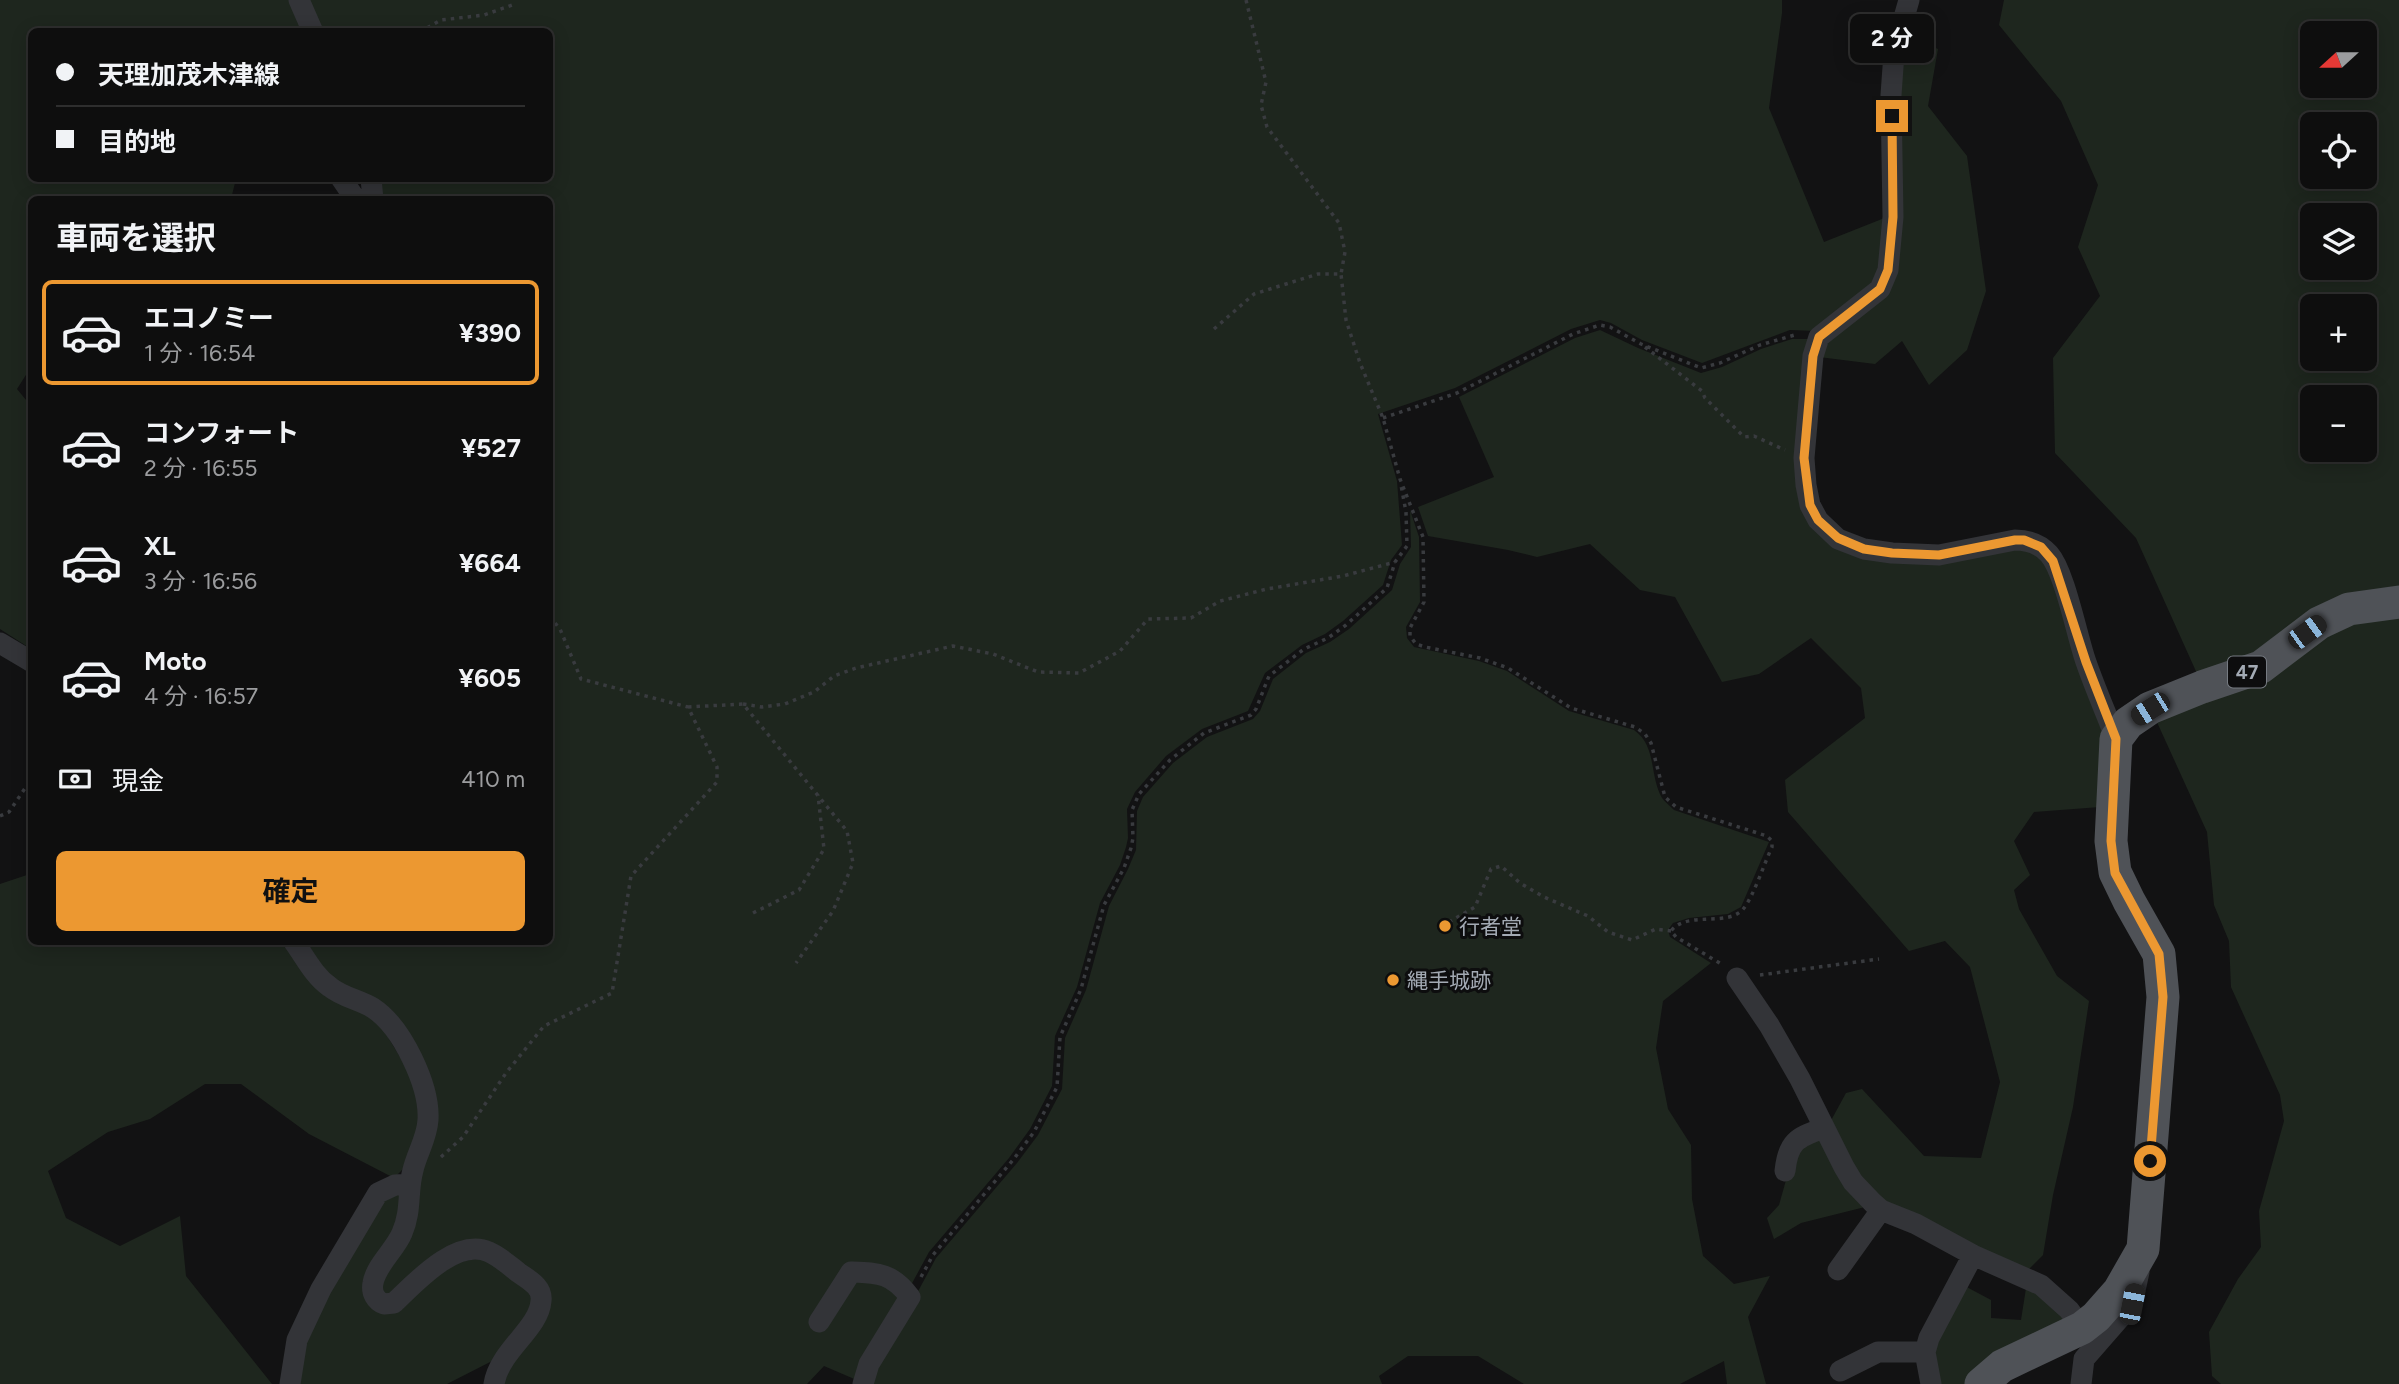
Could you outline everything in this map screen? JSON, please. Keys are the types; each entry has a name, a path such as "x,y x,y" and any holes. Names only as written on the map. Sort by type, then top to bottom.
{"main road":[{"name":"47","path":"2116,739 2128,723 2150,709 2202,687 2261,667 2319,623 2349,609 2399,603"},
{"path":"1981,1384 2002,1366 2082,1328 2096,1317 2119,1291 2143,1249 2163,997 2159,954 2115,873 2111,841 2116,739"}],"street":[{"path":"299,0 311,28"},
{"path":"1909,0 1894,53 1891,95 1893,217 1888,270 1880,289 1874,295 1819,337 1813,356 1804,458 1810,505 1818,520 1838,538 1864,549 1939,555 2015,540 2033,543 2048,553 2057,569 2086,662 2116,739"},
{"path":"0,643 28,660"},
{"path":"296,945 315,974 331,989 372,1008 389,1023 403,1042 427,1098 428,1123 410,1184 411,1199 402,1234 373,1280 373,1293 380,1303 394,1303 439,1263 471,1250 488,1251 532,1282 540,1292 538,1312 496,1372 494,1384"},
{"path":"1737,978 1769,1025 1800,1079 1853,1182 1881,1210 1916,1224 1973,1255 2041,1285 2068,1310 2082,1328"},
{"path":"1785,1171 1787,1152 1801,1136 1823,1128"},
{"path":"290,1384 297,1340 321,1289 378,1193 395,1185 410,1184"},
{"path":"1838,1270 1881,1210"},
{"path":"2081,1384 2084,1359 2132,1304 2143,1249"},
{"path":"1931,1384 1925,1352 1939,1317 1973,1255"},
{"path":"819,1322 851,1272 890,1276 901,1284 909,1297 870,1364 863,1384"},
{"path":"1840,1371 1878,1352 1925,1352"}],"path":[{"path":"909,1297 933,1255 1034,1132 1057,1087 1060,1037 1081,989 1104,905 1124,868 1131,848 1132,810 1139,794 1170,760 1204,733 1251,715 1269,676 1304,649 1328,638 1374,602 1387,588 1395,562 1406,546 1406,512 1400,480 1383,418 1346,320 1341,274 1345,252 1339,223 1267,127 1261,105 1266,82 1247,0"},
{"path":"427,28 441,20 484,15 515,4"},
{"path":"1214,329 1254,294 1318,274 1341,274"},
{"path":"1383,418 1457,393 1590,327 1600,325 1610,327 1640,344 1702,391 1744,437 1754,436 1804,458"},
{"path":"1640,344 1702,368 1791,335 1800,333 1819,337"},
{"path":"1400,480 1423,537 1423,602 1410,628 1410,636 1416,644 1480,658 1508,668 1571,708 1603,720 1635,727 1645,734 1651,743 1665,797 1676,807 1767,836 1772,841 1772,847 1744,909 1729,917 1689,921 1675,926 1671,931"},
{"path":"553,621 560,629 581,679 688,707 743,704 762,707 785,704 814,692 834,676 856,668 953,646 993,653 1038,672 1079,673 1120,650 1149,619 1191,618 1220,601 1267,589 1343,576 1395,562"},
{"path":"743,704 847,831 853,863 833,911 796,963"},
{"path":"410,1184 463,1138 506,1073 544,1026 612,993 631,876 717,782 717,767 688,707"},
{"path":"0,816 9,812 28,784"},
{"path":"753,913 799,890 824,849 818,793"},
{"path":"1449,922 1475,907 1491,869 1501,866 1520,883 1544,897 1588,916 1608,932 1632,940 1656,929 1671,931 1676,937 1730,970 1737,978 1879,959"}],"shaded area":[{"path":"0,0 291,0 303,28 28,28 28,182 235,182 232,196 28,196 28,372 17,389 28,402 28,647 0,629"},
{"path":"308,0 1782,0 1769,108 1824,242 1887,217 1875,285 1816,331 1790,330 1702,363 1642,340 1600,320 1571,329 1455,388 1378,414 1397,481 1402,545 1391,560 1383,585 1343,621 1325,634 1302,645 1265,673 1248,711 1202,729 1166,756 1135,792 1127,809 1126,847 1120,865 1100,903 1077,987 1055,1036 1052,1086 1030,1129 1009,1158 929,1252 859,1381 824,1366 807,1384 501,1384 548,1303 491,1245 390,1297 379,1291 428,1151 408,1039 335,983 304,945 553,945 553,196 381,196 379,182 553,182 553,28 321,28"},
{"path":"2004,0 2399,0 2399,586 2269,651 2199,678 2136,538 2055,453 2053,358 2100,296 2078,247 2098,185 2061,101 1999,25"},
{"path":"1905,35 1938,49 1928,106 1967,156 1986,291 1967,350 1929,385 1902,341 1875,364 1819,357 1825,341 1885,292 1897,95"},
{"path":"1600,330 1701,373 1792,339 1809,339 1798,458 1835,544 2023,547 2048,564 2103,733 2100,807 2034,812 2014,841 2030,875 2014,890 2019,909 2057,976 2089,1001 2073,1107 2053,1195 2043,1255 2027,1271 1876,1199 1828,1126 1846,1093 1862,1089 1924,1156 1981,1158 2000,1082 1970,967 1945,941 1909,951 1788,812 1785,780 1865,718 1861,688 1811,638 1759,674 1722,682 1675,597 1640,590 1590,544 1537,557 1428,536 1418,507 1494,477 1459,397 1575,338"},
{"path":"1410,510 1419,537 1420,602 1406,627 1407,638 1414,647 1479,661 1507,671 1569,711 1634,730 1650,752 1662,798 1674,810 1769,842 1741,907 1728,914 1689,918 1673,923 1668,930 1670,937 1711,963 1663,1001 1656,1048 1668,1109 1691,1145 1692,1199 1703,1256 1734,1284 1770,1276 1748,1317 1766,1384 1727,1384 1724,1361 1680,1384 1524,1384 1478,1356 1408,1356 1379,1376 1382,1384 868,1384 936,1258 1038,1135 1062,1089 1065,1038 1086,990 1109,906 1136,850 1137,811 1143,797 1173,763 1207,737 1253,719 1260,711 1273,679 1306,653 1349,629 1392,590 1400,564 1411,547"},
{"path":"2399,615 2399,1384 2221,1384 2212,1376 2209,1332 2238,1279 2261,1247 2259,1211 2284,1121 2280,1095 2231,987 2229,941 2214,905 2207,832 2156,720 2353,621"},
{"path":"28,876 28,945 290,945 377,1019 414,1080 422,1122 403,1169 394,1178 309,1134 241,1084 205,1084 150,1119 108,1132 48,1171 66,1218 120,1246 180,1216 186,1276 272,1384 0,1384 0,884"},
{"path":"1822,1135 1869,1206 1801,1223 1774,1239 1767,1218 1779,1205 1790,1166 1801,1147"},
{"path":"397,1193 403,1198 370,1305 446,1267 476,1259 498,1266 531,1292 531,1309 494,1360 447,1384 298,1384 304,1342 328,1293 384,1199"},
{"path":"2027,1282 2065,1313 2061,1325 1966,1384 1936,1384 1934,1340 1961,1284 1991,1300 1991,1318 2021,1320"}],"place":[{"name":"行者堂","path":"1445,926"},
{"name":"縄手城跡","path":"1393,980"}],"route":[{"path":"1892,116 1893,217 1888,270 1880,289 1819,337 1813,356 1804,458 1810,505 1818,520 1838,538 1864,549 1939,555 2024,540 2041,547 2053,561 2086,662 2116,739 2111,841 2115,873 2159,954 2163,997 2150,1161"}]}
